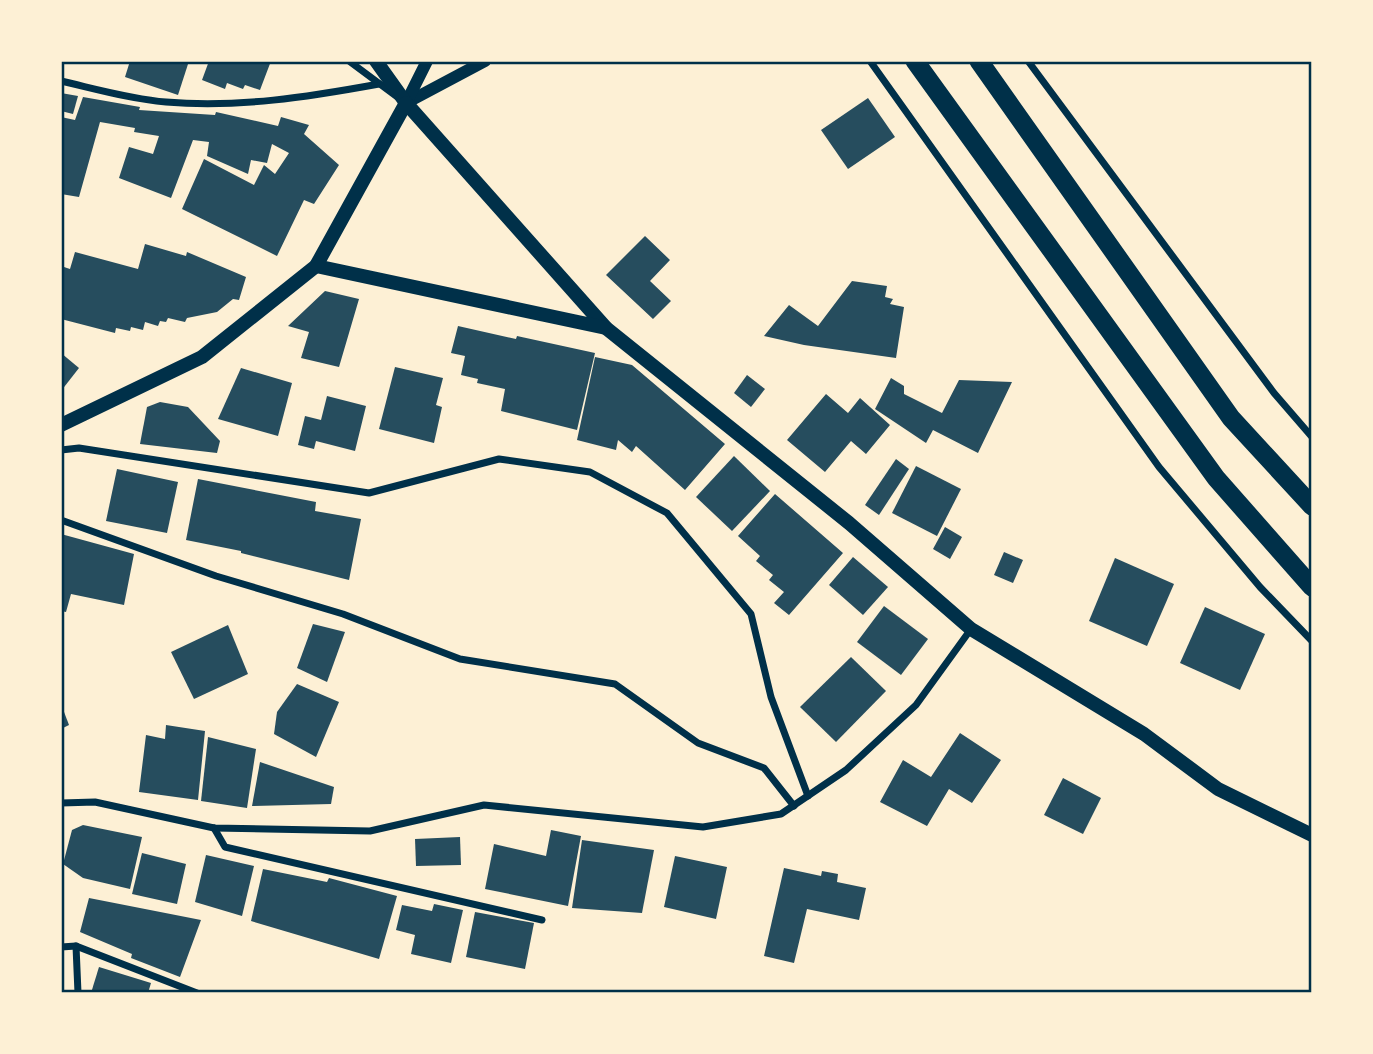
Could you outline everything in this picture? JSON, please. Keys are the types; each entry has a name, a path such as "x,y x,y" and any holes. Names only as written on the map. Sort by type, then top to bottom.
{"highway":[{"path":"915,61 1216,478 1312,587"},
{"path":"979,61 1231,418 1312,506"}],"main road":[{"path":"376,61 406,103 606,328 849,523 971,629 1144,734 1218,789 1312,835"},
{"path":"61,425 202,357 316,265 406,103"},
{"path":"316,265 606,328"}],"street":[{"path":"349,61 406,103"},
{"path":"406,103 427,61"},
{"path":"406,103 485,61"},
{"path":"870,61 1159,467 1260,587 1312,641"},
{"path":"1028,61 1274,393 1312,437"},
{"path":"61,81 164,102 218,105 298,99 379,83"},
{"path":"61,450 79,448 369,493 499,459 590,472 667,513 751,614 771,696 808,796"},
{"path":"61,520 216,576 343,614 460,659 615,684 698,743 764,768 794,806"},
{"path":"61,803 95,802 214,828 370,831 484,805 703,827 781,814 846,770 916,705 971,629"},
{"path":"214,828 225,847 542,920"},
{"path":"61,947 76,946 197,993"},
{"path":"76,946 78,993"}],"building":[{"path":"130,61 189,61 178,95 125,77"},
{"path":"209,61 271,61 260,90 245,85 243,89 227,83 225,89 202,80"},
{"path":"61,93 78,96 73,114 61,111"},
{"path":"83,97 140,107 139,110 215,115 216,112 278,126 281,117 309,125 304,134 339,165 314,204 304,200 277,256 182,209 204,159 254,185 264,165 275,174 289,153 272,144 267,163 251,160 248,174 207,156 209,142 193,140 171,198 119,178 129,147 153,154 159,136 134,132 135,128 100,122 79,197 61,194 61,117 75,120"},
{"path":"868,98 895,137 848,169 821,130"},
{"path":"645,236 670,260 650,281 671,301 653,319 606,275"},
{"path":"145,244 186,256 187,252 246,277 239,300 233,299 217,312 187,318 185,322 168,318 166,322 160,321 158,326 145,322 143,330 131,327 130,331 116,328 115,333 61,319 61,266 70,269 75,252 138,269"},
{"path":"852,281 887,286 885,297 893,299 890,304 904,307 896,358 804,345 764,336 789,305 818,326"},
{"path":"325,291 359,299 339,367 301,358 309,332 288,326"},
{"path":"458,326 595,353 577,430 501,411 505,389 477,383 478,379 461,375 465,356 451,353"},
{"path":"61,353 79,368 61,391"},
{"path":"595,357 632,365 725,444 685,490 636,446 632,452 618,440 616,450 577,440"},
{"path":"395,367 443,378 436,405 442,407 434,443 379,429"},
{"path":"241,368 292,383 278,436 218,419"},
{"path":"747,375 765,389 751,407 734,393"},
{"path":"891,378 904,386 904,394 942,413 959,380 1012,382 978,453 933,430 926,443 875,409"},
{"path":"826,394 848,413 860,398 890,425 866,454 851,441 825,472 787,440"},
{"path":"327,396 366,406 355,451 316,441 314,449 298,445 305,416 321,420"},
{"path":"160,402 188,407 220,441 217,453 140,444 147,407"},
{"path":"734,456 770,491 732,531 696,497"},
{"path":"896,459 909,469 879,515 865,505"},
{"path":"916,466 961,489 937,536 892,513"},
{"path":"117,469 178,482 167,533 106,521"},
{"path":"198,479 316,502 315,511 361,519 349,580 241,551 186,540"},
{"path":"775,494 843,553 789,615 774,603 784,592 769,580 773,575 756,561 760,556 738,536"},
{"path":"945,527 962,537 950,559 933,549"},
{"path":"61,534 134,554 124,605 71,594 66,612 61,611"},
{"path":"1004,552 1023,560 1013,583 994,575"},
{"path":"853,557 888,587 863,615 829,585"},
{"path":"1115,558 1174,584 1147,646 1089,621"},
{"path":"884,606 928,639 901,675 857,642"},
{"path":"1205,607 1265,634 1240,690 1180,663"},
{"path":"313,624 345,632 327,682 297,668"},
{"path":"228,625 248,674 194,699 171,652"},
{"path":"851,657 886,691 836,742 800,707"},
{"path":"297,684 339,702 316,757 274,734 277,712"},
{"path":"61,704 69,725 61,729"},
{"path":"166,725 205,731 198,800 139,792 146,735 165,739"},
{"path":"960,733 1001,760 972,803 949,789 927,826 880,802 903,760 931,777"},
{"path":"208,737 256,749 247,808 201,801"},
{"path":"260,762 334,787 331,804 252,806"},
{"path":"1063,778 1101,798 1083,834 1044,815"},
{"path":"83,825 142,837 130,889 83,878 63,864 72,830"},
{"path":"551,830 581,836 568,906 485,889 494,844 546,856"},
{"path":"460,837 461,865 416,866 415,839"},
{"path":"582,840 654,850 642,913 572,908"},
{"path":"142,853 186,864 177,904 132,894"},
{"path":"206,855 254,866 242,916 195,902"},
{"path":"675,856 727,867 716,919 664,907"},
{"path":"784,868 821,876 822,871 838,874 837,882 866,888 859,920 807,909 794,963 764,956"},
{"path":"263,869 327,882 329,878 397,896 379,959 251,921"},
{"path":"89,898 201,920 180,977 131,958 132,954 80,932"},
{"path":"434,904 463,910 451,963 411,954 415,935 396,930 402,905 432,911"},
{"path":"475,912 534,923 525,969 466,957"},
{"path":"99,967 151,983 148,993 91,993"}]}
